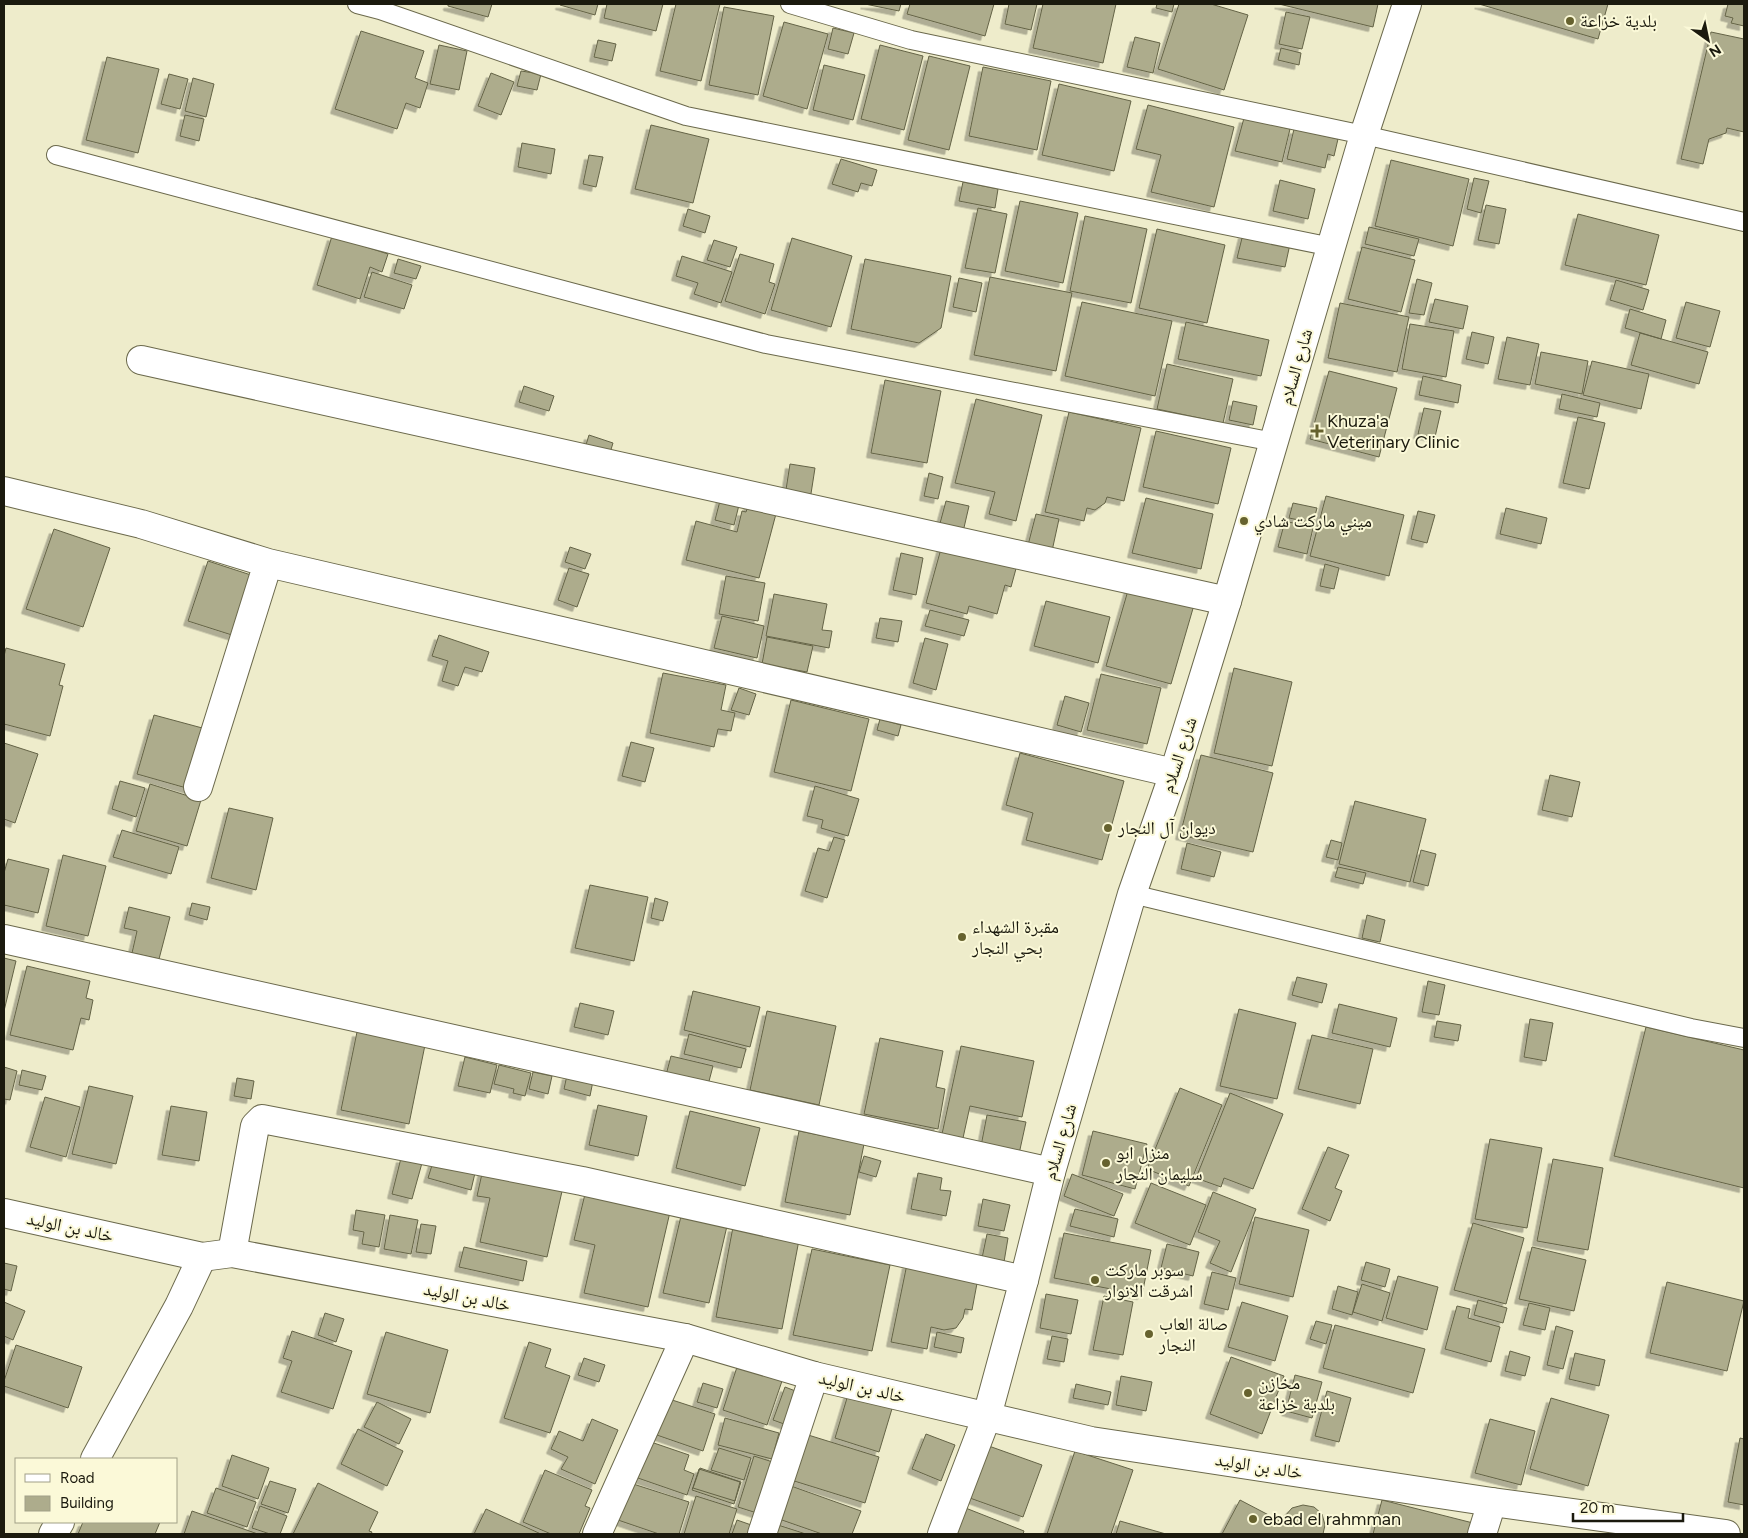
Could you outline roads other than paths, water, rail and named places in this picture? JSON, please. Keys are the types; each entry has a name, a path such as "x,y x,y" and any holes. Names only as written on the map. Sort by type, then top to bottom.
{"street":[{"name":"شارع السلام","path":"942,1534 987,1416 1024,1280 1050,1172 1132,894 1174,773 1227,601 1364,135 1407,4"},
{"path":"141,360 1227,601"},
{"path":"4,491 141,524 268,563 1174,773"},
{"path":"198,788 268,563"},
{"path":"4,938 1050,1172"},
{"path":"232,1253 255,1126 262,1119 582,1181 1024,1280"},
{"name":"خالد بن الوليد","path":"4,1213 202,1257 232,1253 685,1338 814,1376 1091,1441 1492,1502 1726,1534"},
{"path":"96,1458 179,1306 202,1257"},
{"path":"597,1534 685,1338"},
{"path":"762,1534 814,1376"},
{"path":"1482,1534 1492,1502"},
{"path":"53,1534 59,1523"}],"lane":[{"path":"357,4 380,10 686,116 1332,247"},
{"path":"790,4 911,40 1364,135 1744,222"},
{"path":"56,155 766,344 1274,442"},
{"path":"1132,894 1672,1023 1744,1038"}],"place":[{"name":"بلدية خزاعة","path":"1570,21"},
{"name":"Khuza'a Veterinary Clinic","path":"1317,431"},
{"name":"ميني ماركت شادي","path":"1244,521"},
{"name":"ديوان آل النجار","path":"1108,828"},
{"name":"مقبرة الشهداء بحي النجار","path":"962,937"},
{"name":"منزل ابو سليمان النجار","path":"1106,1163"},
{"name":"سوبر ماركت اشرقت الانوار","path":"1095,1280"},
{"name":"صالة العاب النجار","path":"1149,1334"},
{"name":"مخازن بلدية خزاعة","path":"1248,1393"},
{"name":"ebad el rahmman","path":"1253,1519"}]}
